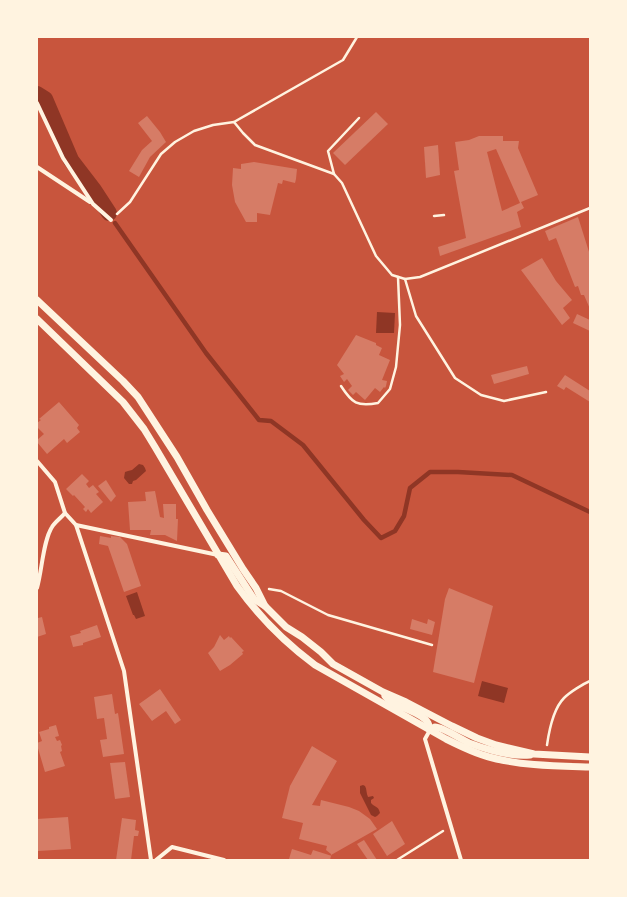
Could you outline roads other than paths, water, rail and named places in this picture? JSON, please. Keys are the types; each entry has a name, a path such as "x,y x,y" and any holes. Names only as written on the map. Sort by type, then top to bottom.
{"street":[{"path":"37,103 63,158 93,204"},
{"path":"37,167 93,204 111,220"},
{"path":"37,300 138,397 169,444 207,510 256,588 265,606"},
{"path":"37,320 123,402 156,447 233,580 250,604 272,628 296,650 315,665 446,739 488,757 530,765 590,767"},
{"path":"37,461 55,482 65,514 76,525 124,671 151,860"},
{"path":"37,588 48,535 52,526 65,514"},
{"path":"76,525 226,556 254,599 265,606 286,627 302,637 333,664 383,692 477,738 496,745 534,754 590,757"},
{"path":"383,692 387,698 428,722 430,730"},
{"path":"461,860 452,825 425,739 430,730 436,727 442,729 468,742 490,750 520,756 534,754"},
{"path":"156,860 172,847 224,860"}],"waterway":[{"path":"37,94 45,99 71,160 94,190 109,213"},
{"path":"115,223 206,353 259,420 271,421 303,445 364,520 381,538 395,531 404,516 410,488 430,472 512,475 590,512"}]}
